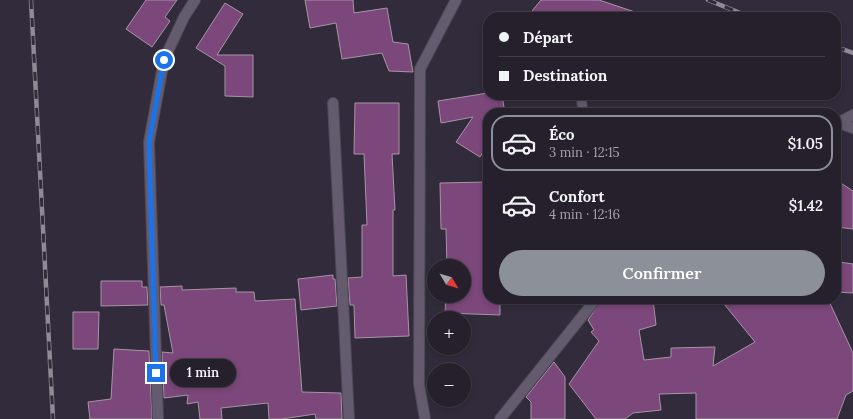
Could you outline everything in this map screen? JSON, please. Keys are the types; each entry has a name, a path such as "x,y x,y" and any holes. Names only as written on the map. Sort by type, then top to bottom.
{"street":[{"path":"158,419 149,142 164,60 184,17 195,0"},
{"path":"425,419 419,384 420,69 456,0"},
{"path":"333,102 349,419"},
{"path":"841,121 853,115"},
{"path":"841,124 853,128"},
{"path":"500,419 592,304"}],"building":[{"path":"146,0 177,0 165,17 170,21 152,47 126,29"},
{"path":"305,0 353,0 354,13 387,8 393,42 408,44 413,72 389,71 382,53 342,59 336,23 310,28"},
{"path":"541,0 599,0 635,12 531,12"},
{"path":"225,3 243,14 217,55 253,55 253,97 225,96 225,66 196,48"},
{"path":"483,94 483,100 503,100 504,108 483,108 483,152 480,157 456,142 473,117 441,123 438,101"},
{"path":"355,103 399,103 399,154 392,154 395,210 393,210 393,276 406,275 409,336 355,338 354,305 350,305 348,278 362,277 362,225 367,225 364,154 354,154"},
{"path":"483,182 483,304 500,304 500,315 471,314 471,311 445,311 446,303 471,303 471,259 447,259 446,229 441,229 440,183"},
{"path":"841,183 853,191 853,229 841,228"},
{"path":"841,262 853,264 853,293 841,292"},
{"path":"333,275 333,279 335,279 337,306 301,310 298,279"},
{"path":"101,281 142,281 142,287 147,287 148,305 101,306"},
{"path":"182,286 182,290 236,288 236,292 254,292 255,301 295,299 302,392 341,393 342,419 316,419 315,414 282,419 269,419 268,403 221,408 222,419 200,419 198,402 187,404 188,395 164,398 162,352 173,353 164,305 161,305 160,287"},
{"path":"599,304 654,304 656,325 639,330 644,360 671,357 671,348 715,347 713,366 755,342 724,304 830,304 853,353 853,391 846,395 837,419 696,419 696,393 659,394 661,410 633,413 625,419 596,419 569,384 599,341 591,332 594,330 588,320"},
{"path":"73,312 99,312 98,349 73,349"},
{"path":"114,349 149,351 152,419 90,419 88,402 111,399"},
{"path":"554,362 565,377 565,419 531,419 531,402 526,397"}],"railway":[{"path":"31,0 53,419"},
{"path":"708,0 738,12"},
{"path":"841,49 853,53"}],"route":[{"path":"156,373 149,142 164,60"}]}
